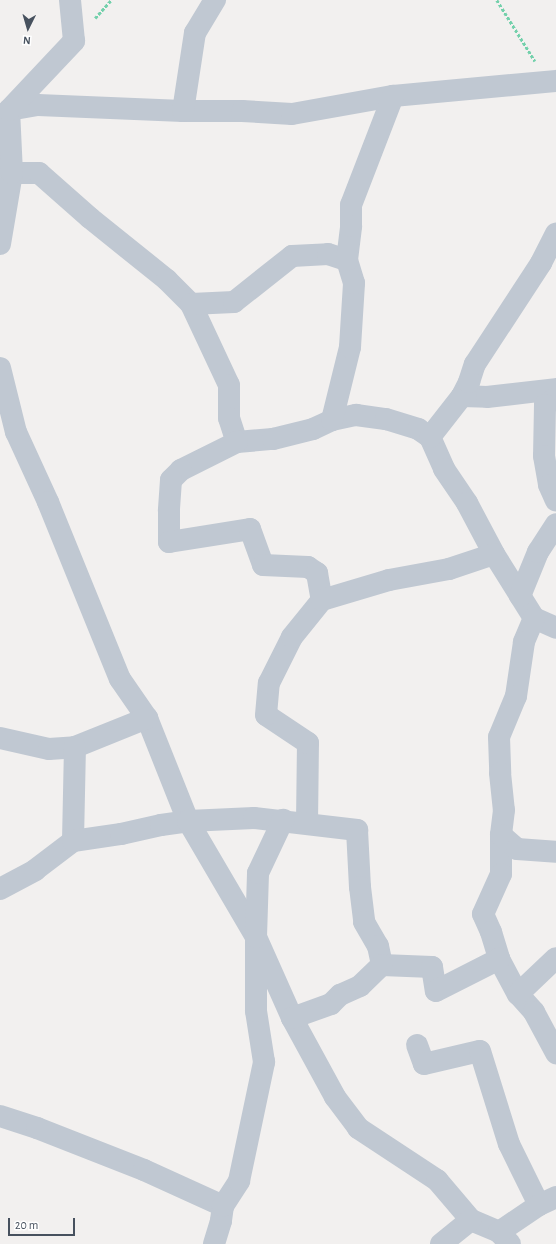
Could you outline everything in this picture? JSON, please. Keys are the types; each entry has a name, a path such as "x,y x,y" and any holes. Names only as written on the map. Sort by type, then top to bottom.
{"street":[{"path":"0,244 9,110 74,41 70,0"},
{"path":"183,112 195,33 215,0"},
{"path":"9,110 38,105 183,112 242,111 292,114 393,96 552,82"},
{"path":"332,420 350,347 354,283 347,260 351,226 351,205 393,96"},
{"path":"6,168 39,173 90,218 167,280 191,304 228,385 229,418 237,442"},
{"path":"430,437 462,396 470,382 475,364 541,263 556,234"},
{"path":"191,304 234,302 292,256 328,254 347,260"},
{"path":"0,368 16,432 48,502 120,679 147,718 188,821 256,937 292,1018 334,1097 358,1128 437,1180 472,1220 505,1238 548,1201 509,1144 480,1051 424,1064 417,1045"},
{"path":"462,396 488,397 556,389"},
{"path":"556,398 545,405 544,456 549,485 556,501"},
{"path":"322,600 317,574 308,567 263,565 250,529 169,542 171,480 181,470 237,442 273,439 313,429 332,420 356,415 386,419 418,429 430,437 444,469 467,503 494,554 534,618 556,628"},
{"path":"520,596 538,552 556,524"},
{"path":"307,823 308,743 266,715 269,683 292,637 322,600 389,580 449,569 494,554"},
{"path":"534,618 524,642 516,696 499,737 500,772 504,810 501,835 501,874 483,914 500,959 518,994 534,1012 556,1054"},
{"path":"0,738 49,749 75,747 147,718"},
{"path":"73,841 75,747"},
{"path":"0,889 35,870 73,841 188,821 254,818 283,820 358,830 360,886 364,922 378,946 382,965"},
{"path":"214,1244 221,1221 223,1206 239,1181 264,1062 256,1011 258,873 283,820"},
{"path":"501,835 517,849 556,852"},
{"path":"518,994 556,958"},
{"path":"292,1018 331,1004 340,995 360,986 382,965 432,967 436,991 500,959"},
{"path":"0,1116 37,1128 144,1170 223,1206"},
{"path":"441,1244 472,1220"}],"path":[{"path":"498,0 552,82"}]}
